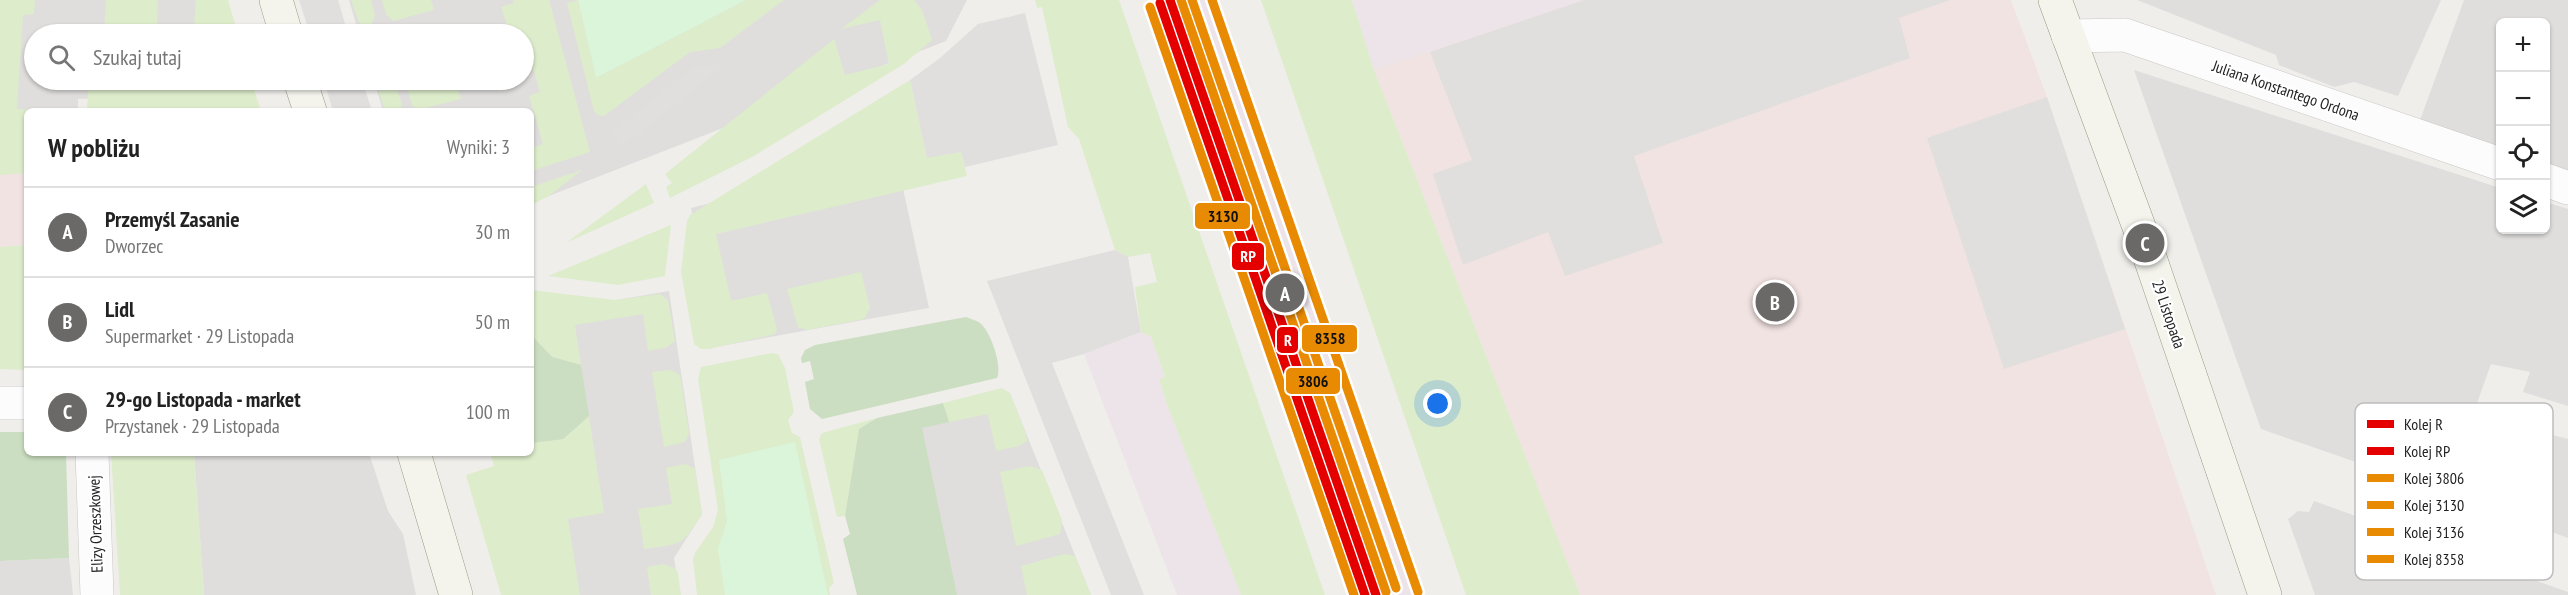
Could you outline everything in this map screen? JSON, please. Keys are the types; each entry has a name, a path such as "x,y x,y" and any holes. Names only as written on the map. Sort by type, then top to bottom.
{"street":[{"path":"276,0 283,24"},
{"name":"29 Listopada","path":"2055,0 2145,243 2265,595"},
{"name":"Juliana Konstantego Ordona","path":"2068,36 2124,35 2496,163"},
{"path":"303,90 309,108"},
{"path":"2550,181 2568,188"},
{"path":"0,403 24,403"},
{"name":"Elizy Orzeszkowej","path":"92,456 97,595"},
{"path":"415,456 456,595"}],"shaded area":[{"path":"0,0 224,0 231,24 24,24 24,90 251,90 252,93 78,99 78,108 24,108 24,173 0,175"},
{"path":"299,0 338,0 345,24 307,24"},
{"path":"349,0 967,0 946,41 534,202 534,108 382,108 377,90 534,90 534,24 356,24"},
{"path":"1159,0 1216,0 1422,595 1363,595"},
{"path":"1352,0 1584,0 1374,70"},
{"path":"1584,0 2011,0 2047,97 2216,595 1580,595 1374,70"},
{"path":"1584,0 1950,0 1899,18 1910,58 1634,156 1663,243 1565,276 1548,232 1463,265 1433,174 1472,160 1430,52"},
{"path":"2137,0 2441,0 2398,96 2354,82 2334,87 2279,65 2276,55"},
{"path":"2464,0 2568,0 2568,171 2550,164 2550,18 2496,18 2496,146 2420,120"},
{"path":"1025,13 1058,145 965,167 961,152 927,158 910,80 940,58 978,24"},
{"path":"726,64 622,147 611,133 693,67"},
{"path":"2134,70 2496,187 2496,234 2550,234 2550,203 2568,209 2568,406 2523,392 2530,372 2491,364 2477,403 2355,403 2355,462 2261,429"},
{"path":"327,90 365,90 371,108 332,108"},
{"path":"2047,97 2125,329 2004,369 1927,138"},
{"path":"896,156 929,308 721,346 691,208"},
{"path":"24,173 24,245 0,247 0,175"},
{"path":"1115,250 1128,257 1141,332 1084,354 1052,363 1144,595 1111,595 987,281"},
{"path":"669,291 702,514 674,558 680,595 544,595 533,525 535,314"},
{"path":"1141,332 1151,337 1165,377 1159,380 1166,402 1241,595 1177,595 1084,354"},
{"path":"1010,393 1091,595 921,595 882,422"},
{"path":"2553,435 2568,439 2568,538 2553,532"},
{"path":"194,456 370,456 388,511 403,534 416,595 204,595"},
{"path":"2314,501 2355,516 2355,580 2535,580 2568,592 2568,595 2315,595 2288,519 2298,511 2309,512"},
{"path":"69,558 73,595 0,595 0,561"}],"green space":[{"path":"0,0 35,0 34,14 23,15 17,109 24,110 24,173 0,175"},
{"path":"106,0 158,0 157,24 105,24"},
{"path":"196,0 228,0 235,24 194,24"},
{"path":"351,0 371,0 375,15 371,24 359,23"},
{"path":"382,0 431,0 434,10 393,21 386,14"},
{"path":"513,0 549,0 590,152 534,170 534,147 543,144 529,96 540,92 534,72 534,24 507,24 501,7 514,3"},
{"path":"578,0 596,78 746,0 784,0 720,48 690,52 604,116 594,111 567,3"},
{"path":"578,0 746,0 596,78"},
{"path":"880,0 914,0 922,10 932,40 904,64 752,157 670,198 666,187 672,183 665,174 834,39 845,75 889,64 880,20 841,29"},
{"path":"1035,0 1119,0 1325,595 1241,595 1166,402 1159,379 1165,377 1151,337 1141,332 1135,287 1157,282 1150,253 1128,257 1115,250 1079,139 1068,127 1042,7 1037,8"},
{"path":"1261,0 1352,0 1374,70 1580,595 1466,595"},
{"path":"910,80 927,157 961,152 967,176 716,234 731,301 767,293 777,329 775,334 709,349 701,349 694,344 681,272 687,221 690,215"},
{"path":"88,90 254,90 260,108 87,108"},
{"path":"378,90 397,90 402,104 401,108 384,108"},
{"path":"408,90 458,90 461,99 425,108 415,108"},
{"path":"582,170 549,196 534,204 534,186"},
{"path":"646,184 654,203 566,243"},
{"path":"671,225 665,276 618,285 548,276"},
{"path":"24,245 24,370 0,369 0,247"},
{"path":"861,272 870,308 864,319 807,330 798,327 787,289"},
{"path":"534,290 615,300 660,294 668,300 675,341 667,347 648,351 643,314 575,325 581,365 552,357 534,338"},
{"path":"966,317 980,323 988,333 997,358 997,378 822,419 810,409 805,382 814,379 810,361 802,363 801,358 805,350 815,345"},
{"path":"534,338 552,357 581,365 589,416 563,439 534,443"},
{"path":"772,353 778,354 785,368 794,412 788,420 792,433 800,437 834,583 829,588 830,595 697,595 693,560 695,553 713,527 718,510 698,379 701,367"},
{"path":"671,370 680,375 689,433 685,442 664,447 652,372"},
{"path":"1002,388 1010,393 1027,441 1019,446 996,451 988,414 949,422 943,403"},
{"path":"943,403 949,422 922,428 957,595 857,595 843,539 850,534 845,516 859,429 877,418"},
{"path":"589,416 604,513 568,519 580,595 501,595 466,475 494,466 491,456 534,456 534,443 563,439"},
{"path":"877,418 859,430 845,516 837,517 819,439 822,433"},
{"path":"0,432 24,432 24,456 66,456 69,558 0,561"},
{"path":"795,442 828,595 725,595 718,549 727,521 719,460"},
{"path":"111,456 194,456 204,595 120,595"},
{"path":"686,464 695,469 702,514 689,533 679,542 644,549 638,509 672,504 666,468"},
{"path":"1030,466 1042,470 1062,520 1060,534 1016,546 1000,472"},
{"path":"1064,554 1075,556 1091,595 1027,595 1021,566"},
{"path":"663,564 675,568 678,573 681,595 651,595 647,567"}],"rail line":[{"name":"R","path":"1170,0 1376,595"},
{"name":"3806","path":"1181,0 1386,592"},
{"name":"3136","path":"1192,0 1396,588"},
{"name":"8358","path":"1212,0 1418,592"},
{"name":"RP","path":"1160,3 1365,595"},
{"name":"3130","path":"1150,7 1354,595"}],"place":[{"name":"29-go Listopada - market","path":"2145,243"},
{"name":"Przemyśl Zasanie","path":"1285,293"},
{"name":"Lidl","path":"1775,302"}]}
